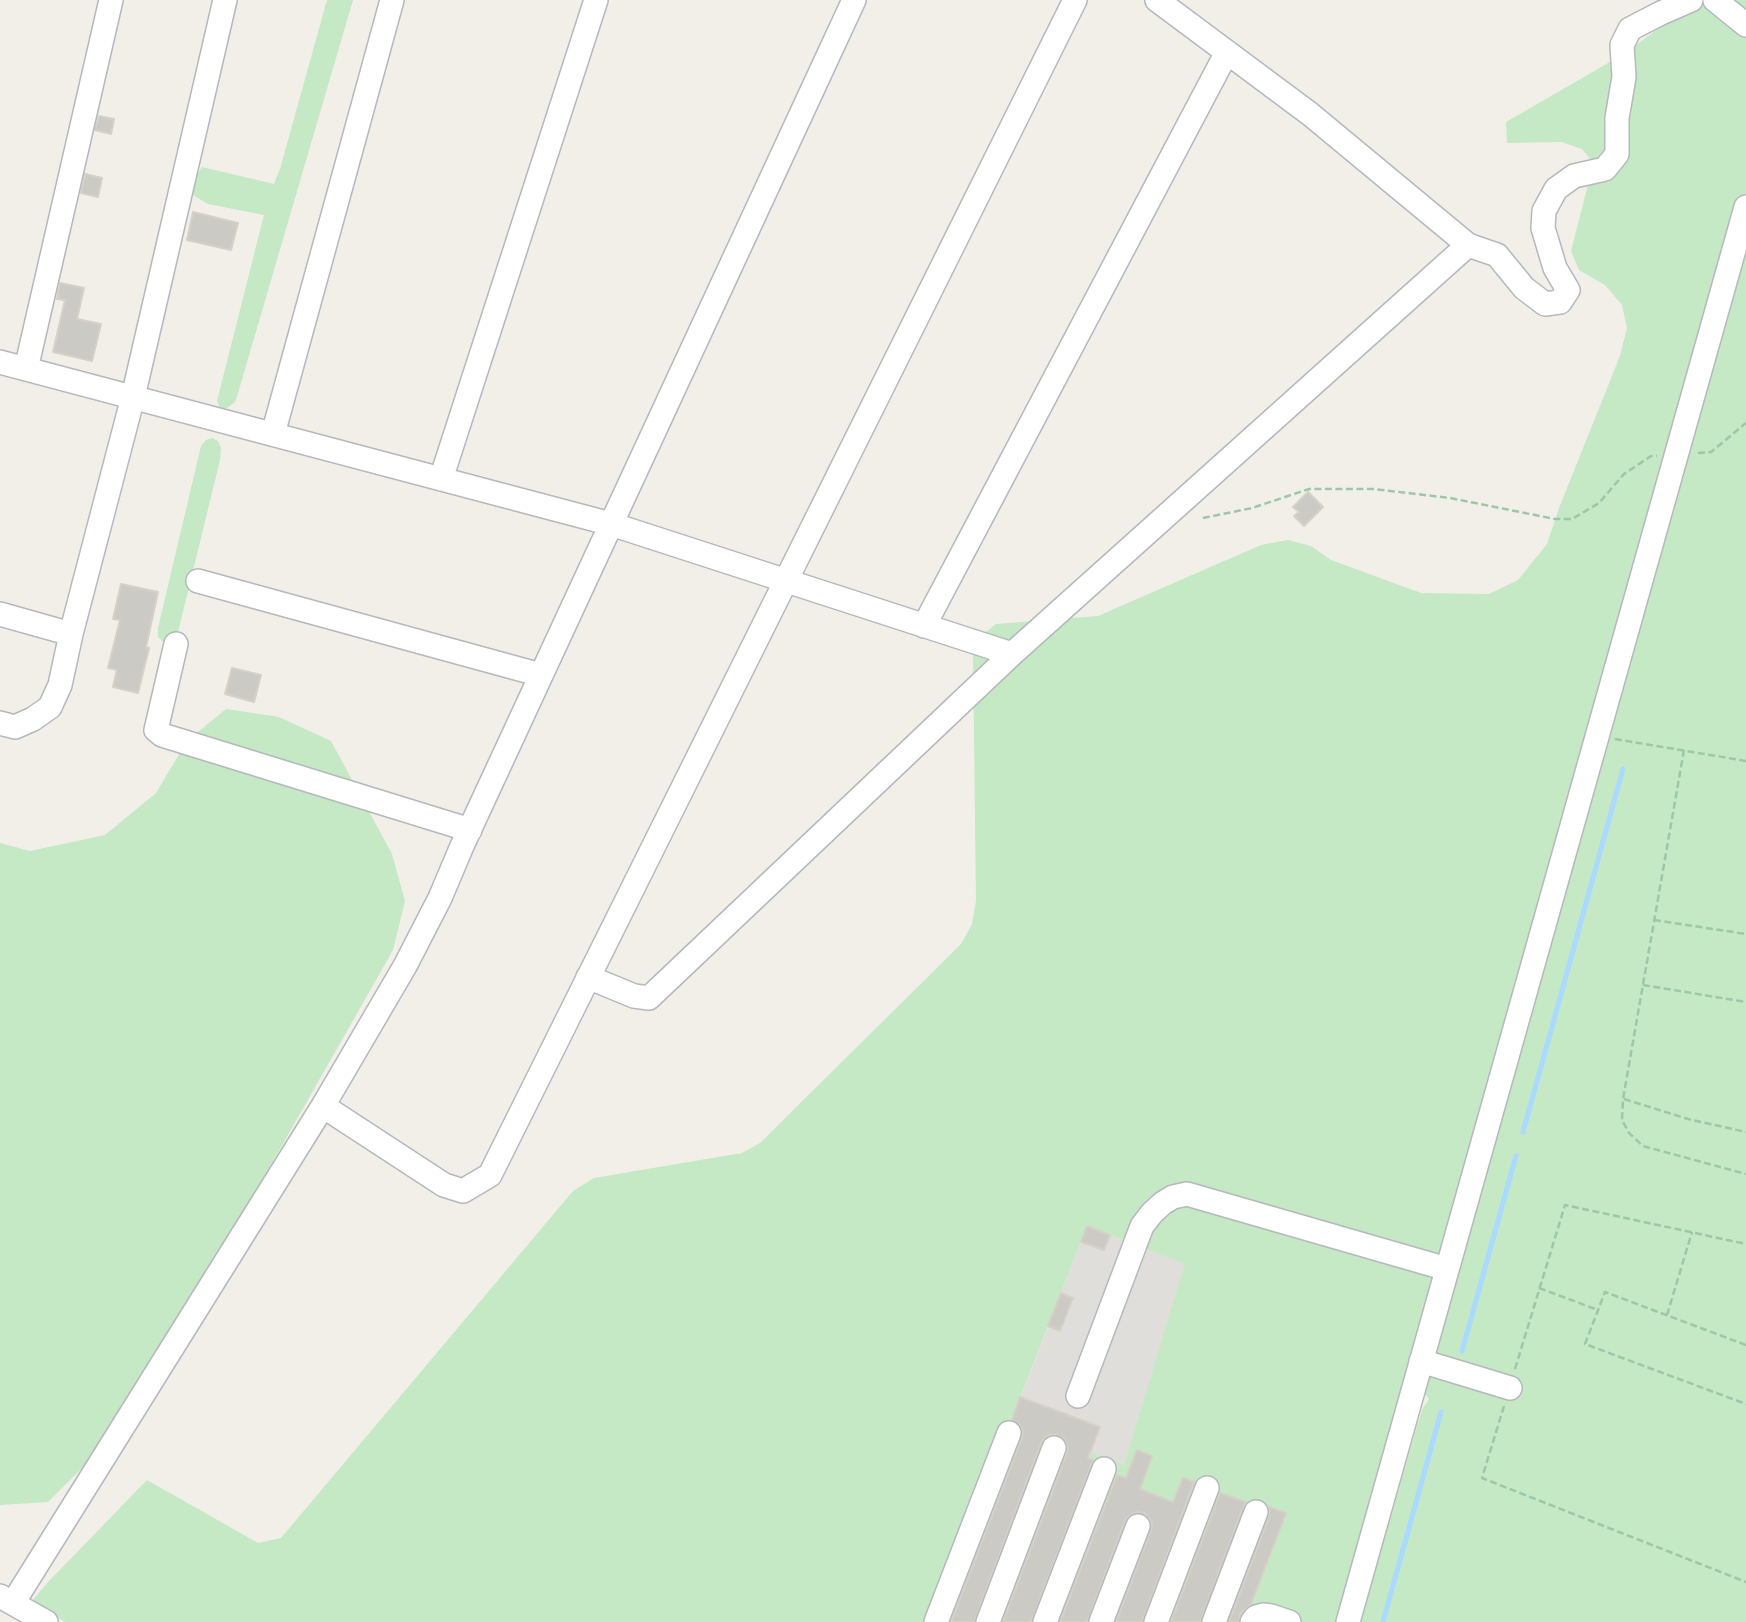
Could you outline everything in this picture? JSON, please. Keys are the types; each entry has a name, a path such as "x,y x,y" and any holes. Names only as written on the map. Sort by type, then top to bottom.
{"street":[{"path":"26,369 111,0"},
{"path":"0,723 15,727 33,719 50,707 60,685 133,397 225,0"},
{"path":"273,434 392,0"},
{"path":"441,479 596,0"},
{"path":"46,1622 7,1600 323,1106 405,966 440,898 854,0"},
{"path":"323,1106 444,1185 463,1191 490,1175 1075,0"},
{"path":"1157,0 1310,114 1468,245 1497,255 1524,288 1545,304 1560,302 1568,290 1555,268 1543,228 1544,211 1556,189 1574,176 1605,169 1617,154 1618,118 1624,77 1622,46 1630,29 1691,0"},
{"path":"1715,0 1746,25"},
{"path":"924,626 1227,52"},
{"path":"1348,1622 1746,207"},
{"path":"587,977 634,996 649,998 1012,654 1468,245"},
{"path":"0,362 611,524 1012,654"},
{"path":"198,581 541,675"},
{"path":"0,614 71,634"},
{"path":"176,644 156,730 162,734 470,830"},
{"path":"1078,1396 1142,1226 1152,1213 1173,1197 1187,1194 1447,1269"},
{"path":"1421,1361 1510,1388"},
{"path":"936,1622 1009,1433"},
{"path":"988,1622 1054,1448"},
{"path":"1045,1622 1104,1469"},
{"path":"1156,1622 1207,1488"},
{"path":"1214,1622 1256,1512"},
{"path":"1101,1622 1138,1526"},
{"path":"1252,1622 1263,1615 1289,1622"}],"path":[{"path":"1203,519 1252,508 1309,489 1374,489 1450,498 1555,519 1572,519 1599,503 1624,474 1651,456 1711,452 1746,423"},
{"path":"1598,735 1746,761"},
{"path":"1684,750 1623,1099 1622,1120 1629,1133 1643,1146 1746,1174"},
{"path":"1654,920 1746,934"},
{"path":"1643,985 1746,1002"},
{"path":"1623,1099 1688,1119 1746,1132"},
{"path":"1746,1244 1565,1205 1482,1478 1746,1582"},
{"path":"1667,1315 1692,1232"},
{"path":"1539,1289 1598,1310"},
{"path":"1746,1345 1605,1292 1585,1344 1746,1405"}],"shaded area":[{"path":"1087,1226 1186,1264 1124,1465 1011,1422"}],"green space":[{"path":"327,0 353,0 238,393 235,402 227,408 220,408 217,401 264,215 208,204 193,195 193,180 202,167 274,184"},
{"path":"1687,0 1746,0 1746,193 1447,1253 1338,1622 65,1622 31,1602 147,1480 258,1543 281,1538 573,1191 594,1178 742,1153 760,1143 961,944 972,924 976,901 973,650 981,636 996,624 1098,616 1261,545 1288,540 1311,546 1331,560 1421,593 1489,594 1518,580 1547,544 1620,356 1627,328 1622,305 1605,285 1579,270 1571,251 1592,161 1582,149 1562,142 1507,143 1506,122 1622,55 1662,26","holes":["1087,1226 1185,1264 1124,1465 1011,1421"]},
{"path":"1746,223 1746,1622 1361,1622 1417,1426 1429,1399 1420,1388"},
{"path":"212,438 218,441 221,448 220,460 178,632 170,641 162,641 158,637 158,628 201,446"},
{"path":"226,709 279,717 331,741 392,854 405,901 393,950 160,1360 95,1455 48,1502 0,1505 0,843 30,851 105,835 156,793 187,741"}],"building":[{"path":"99,116 114,119 111,134 95,130"},
{"path":"85,174 102,178 98,197 81,193"},
{"path":"193,212 238,223 231,250 187,240"},
{"path":"60,283 84,288 77,319 101,324 92,361 53,352 65,300 57,299"},
{"path":"1308,492 1323,507 1304,526 1294,516 1299,512 1293,507"},
{"path":"121,584 158,592 138,693 113,687 117,670 108,668 120,620 113,619"},
{"path":"232,668 261,675 254,702 225,694"},
{"path":"1087,1226 1110,1235 1104,1250 1081,1242"},
{"path":"1061,1293 1073,1298 1060,1331 1048,1326"},
{"path":"1020,1397 1100,1427 1088,1458 1093,1460 1031,1622 1003,1622 1067,1453 1065,1440 1051,1434 1041,1443 974,1622 951,1622 1022,1438 1020,1425 1012,1420"},
{"path":"1137,1450 1152,1456 1140,1489 1173,1502 1183,1478 1194,1482 1142,1622 1116,1622 1151,1530 1152,1523 1148,1517 1137,1512 1125,1521 1087,1622 1060,1622 1117,1475 1126,1478"},
{"path":"1220,1493 1246,1502 1200,1622 1171,1622"},
{"path":"1269,1507 1286,1513 1251,1604 1241,1613 1238,1622 1229,1622 1269,1517"}],"waterway":[{"path":"1523,1132 1623,769"},
{"path":"1462,1351 1516,1156"},
{"path":"1383,1622 1441,1412"}]}
